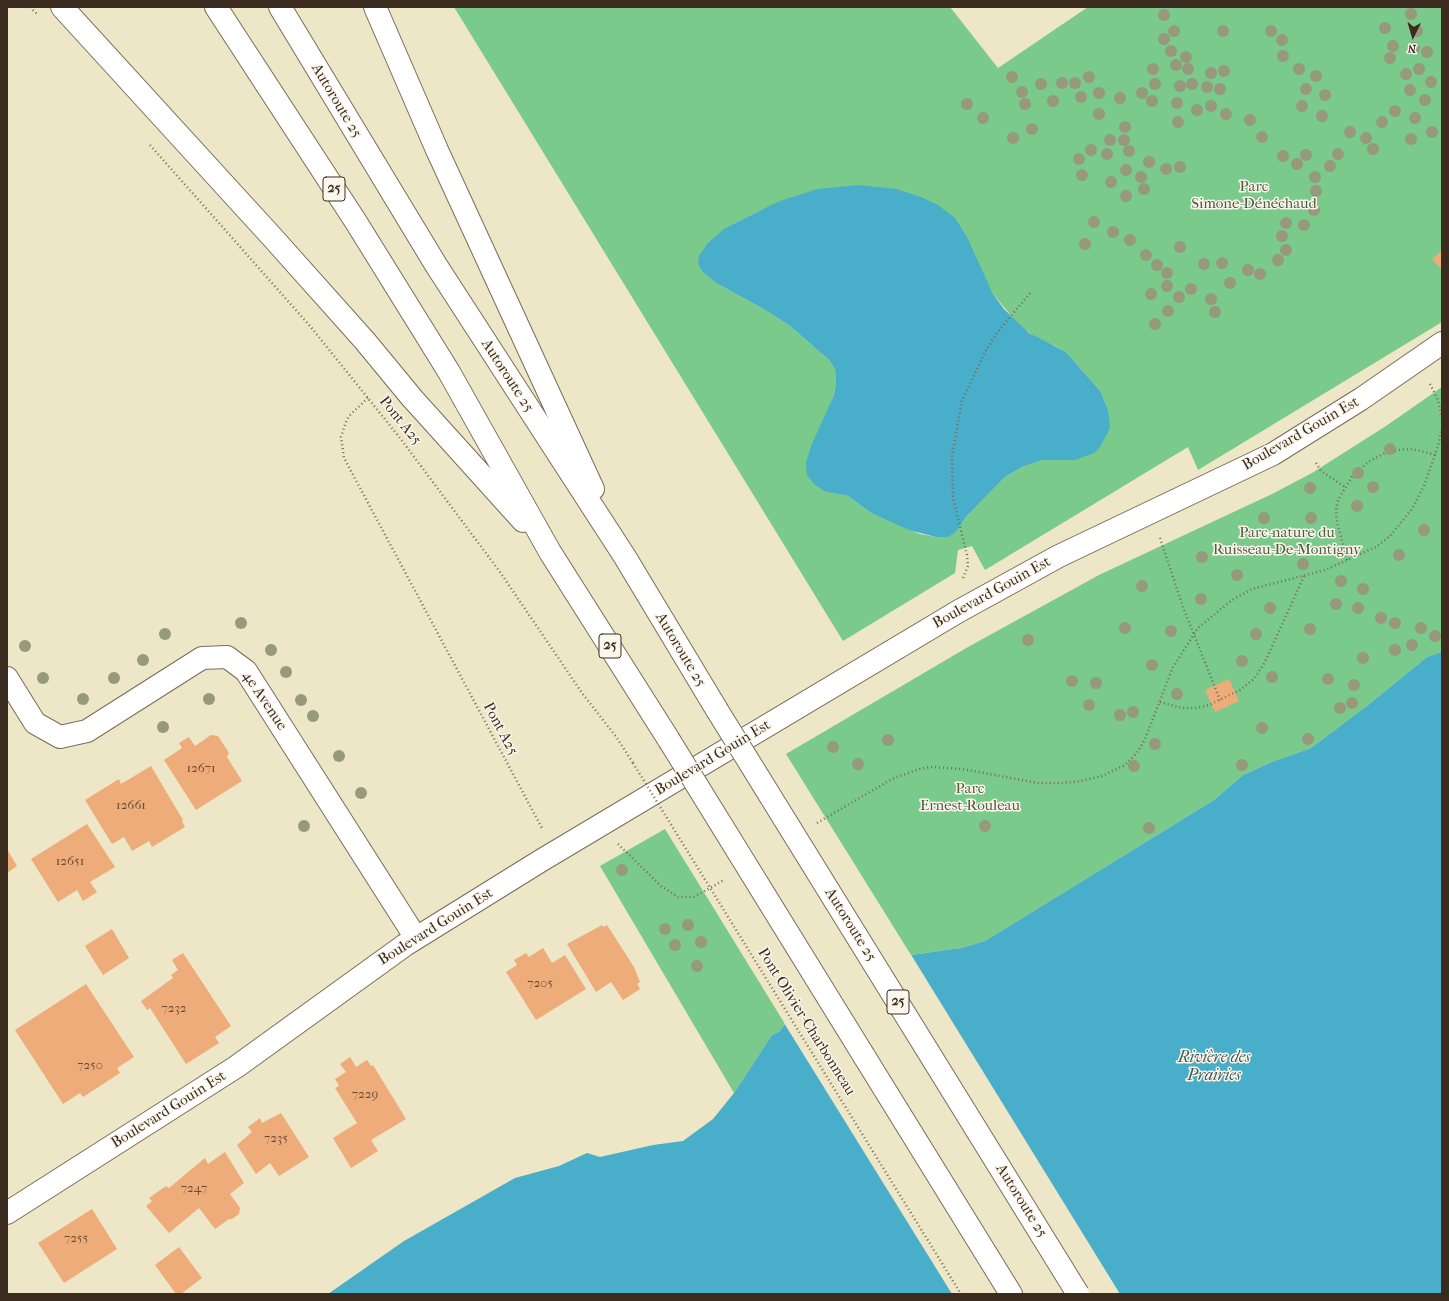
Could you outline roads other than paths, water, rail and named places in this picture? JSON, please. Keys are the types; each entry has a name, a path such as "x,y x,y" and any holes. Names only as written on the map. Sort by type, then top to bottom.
{"main road":[{"path":"62,7 273,238 365,341 412,398 550,552"},
{"name":"25","path":"216,7 351,216 449,372 550,552 669,740 1012,1294"},
{"name":"Autoroute 25","path":"280,7 436,265 625,557 717,710 1078,1294"},
{"path":"375,7 431,136 625,557"},
{"name":"Boulevard Gouin Est","path":"7,1213 236,1067 383,960 416,938 542,860 959,611 1092,540 1273,454 1360,400 1442,343"},
{"name":"4e Avenue","path":"7,678 35,723 60,737 87,731 202,658 227,657 246,671 416,938"}],"water":[{"path":"858,185 896,189 921,197 938,205 955,218 967,237 993,294 1004,309 1029,333 1066,352 1101,392 1108,410 1110,428 1100,447 1094,453 1075,460 1042,460 1022,467 1005,477 966,517 956,532 948,537 936,537 909,530 871,513 848,496 824,491 814,484 807,475 806,463 811,446 834,395 836,383 835,369 829,360 790,326 767,311 718,284 702,271 698,263 699,256 707,244 725,228 761,210 780,201 818,189"},
{"name":"Rivière des Prairies","path":"1442,652 1442,1294 328,1294 404,1241 515,1178 559,1166 587,1153 600,1157 653,1145 683,1141 713,1119 734,1093 772,1035 780,1031 785,1024 911,955 961,948 985,941 1214,800 1243,775 1272,762 1311,748 1368,705 1427,657"}],"park label":[{"name":"Parc Simone-Dénéchaud","path":"1254,196"},
{"name":"Parc-nature du Ruisseau-De-Montigny","path":"1287,542"},
{"name":"Parc Ernest-Rouleau","path":"970,798"}]}
